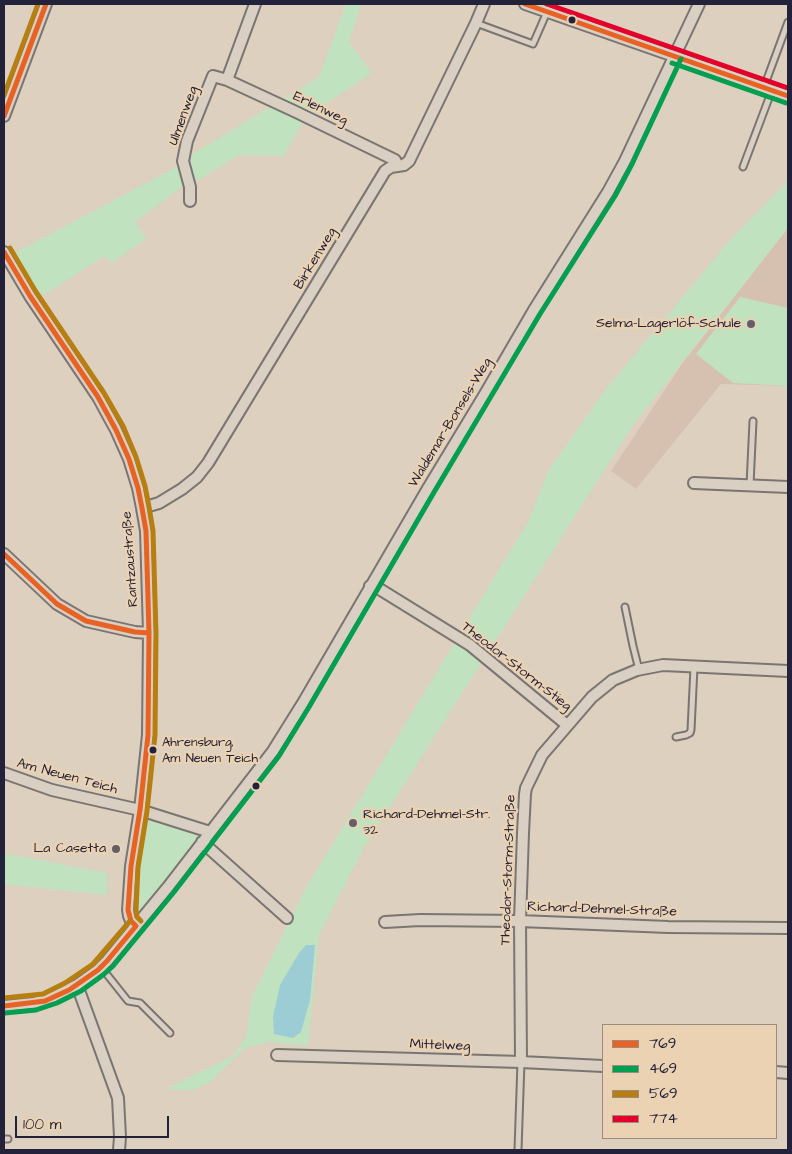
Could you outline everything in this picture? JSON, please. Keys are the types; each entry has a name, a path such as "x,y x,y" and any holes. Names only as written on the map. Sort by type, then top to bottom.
{"street":[{"path":"4,116 46,4"},
{"path":"226,80 255,4"},
{"name":"Birkenweg","path":"142,508 159,503 182,489 197,477 208,464 385,172 391,167 404,165 409,162 484,4"},
{"path":"525,4 788,96"},
{"name":"Waldemar-Bonsels-Weg","path":"4,1006 34,1004 45,1000 77,985 101,967 136,926 273,751 534,310 608,192 625,161 700,4"},
{"name":"Ulmenweg","path":"190,201 190,188 183,161 187,141 213,76 226,80"},
{"name":"Erlenweg","path":"226,80 395,160 398,166"},
{"name":"Rantzaustraße","path":"4,252 26,290 98,398 116,430 129,459 142,508 146,531 149,633 148,735 140,810 131,866 128,910 131,921 136,926"},
{"path":"694,484 788,487"},
{"path":"4,554 58,604 86,620 135,632 149,633"},
{"name":"Theodor-Storm-Stieg","path":"370,586 388,594 470,645 567,725"},
{"name":"Theodor-Storm-Straße","path":"521,1062 520,921 522,833 526,788 542,755 592,697 613,680 639,670 663,665 788,671"},
{"name":"Am Neuen Teich","path":"4,773 52,790 140,810 210,832"},
{"path":"202,842 287,918"},
{"name":"Richard-Dehmel-Straße","path":"385,922 420,920 520,921 668,927 788,928"},
{"path":"77,985 118,1098 119,1150"},
{"name":"Mittelweg","path":"277,1055 602,1066"}],"lane":[{"path":"476,23 533,44 547,11"},
{"path":"743,166 788,22"},
{"path":"750,486 752,421"},
{"path":"625,607 639,670"},
{"path":"676,736 690,733 691,730 694,667"},
{"path":"101,967 128,1001 140,1003 170,1033"},
{"path":"518,1150 521,1062"}],"shaded area":[{"name":"Selma-Lagerlöf-Schule","path":"788,228 788,386 721,384 636,489 611,471 682,364"}],"green space":[{"path":"346,4 361,4 349,42 372,73 303,121 284,156 239,155 197,181 191,171 191,155 319,77"},
{"path":"178,166 183,186 135,222 146,239 111,263 105,256 42,296 27,278 13,254"},
{"path":"788,181 788,228 633,425 366,844 319,935 308,1046 268,1042 245,1048 210,1082 193,1090 167,1090 233,1056 246,1037 252,997 307,886 529,520 548,471 606,389 731,239"},
{"path":"740,297 788,308 788,386 733,383 696,354"},
{"path":"141,816 203,834 137,922 131,915"},
{"path":"4,854 107,873 107,895 4,884"}],"water":[{"path":"306,945 315,945 310,1000 301,1032 293,1038 274,1034 273,1017 280,985 299,953"}],"transit line":[{"name":"569","path":"4,95 38,4"},
{"name":"769","path":"4,116 46,4"},
{"name":"769","path":"525,4 788,96"},
{"name":"774","path":"547,4 788,88"},
{"name":"469","path":"5,1013 36,1010 57,1003 81,991 113,966 174,892 279,756 540,314 615,196 681,59"},
{"name":"469","path":"672,63 786,103"},
{"name":"569","path":"10,248 36,292 104,393 123,426 136,457 145,486 153,531 156,633 155,735 147,811 138,867 136,910 137,917 141,921"},
{"name":"769","path":"4,252 30,296 98,397 116,430 129,459 142,508 146,531 149,633 148,735 140,810 131,866 128,910 131,921 136,926"},
{"name":"769","path":"4,554 57,604 86,621 135,632 149,633"},
{"name":"569","path":"4,998 43,994 65,983 93,964 130,921"},
{"name":"769","path":"4,1006 45,1001 69,990 98,970 136,926"}],"place":[{"name":"Selma-Lagerlöf-Schule","path":"751,324"},
{"name":"Ahrensburg, Am Neuen Teich","path":"153,750"},
{"name":"Richard-Dehmel-Str. 32","path":"353,823"},
{"name":"La Casetta","path":"116,849"}]}
